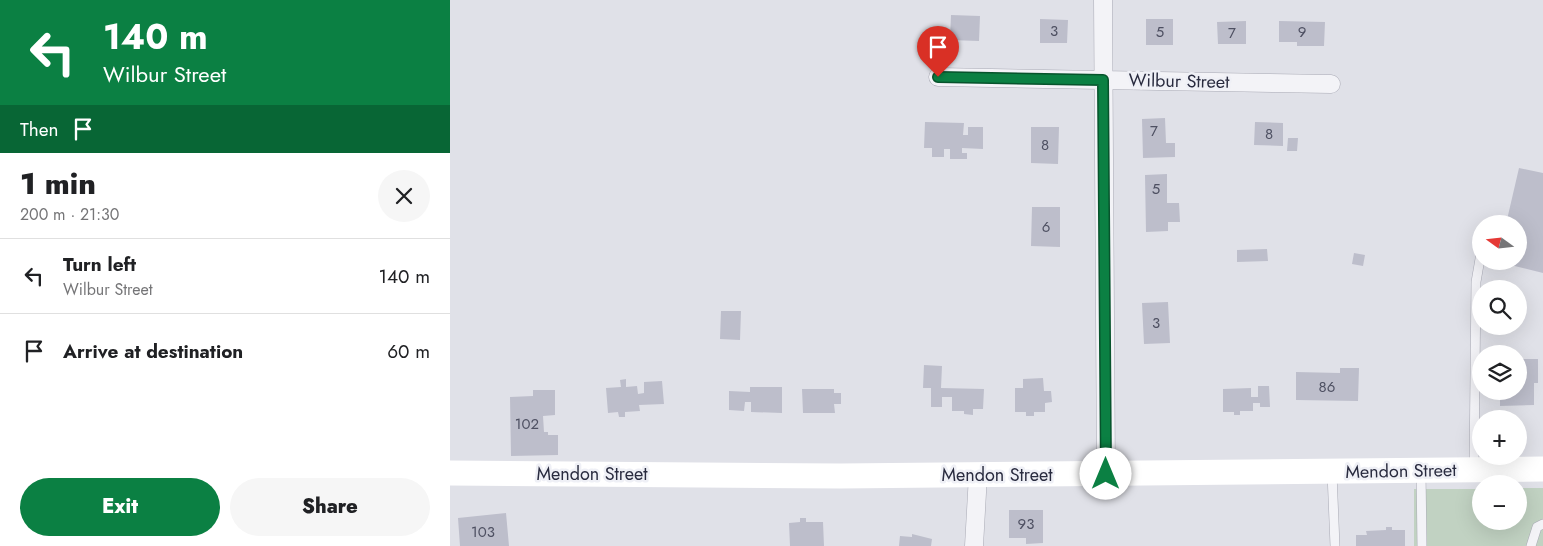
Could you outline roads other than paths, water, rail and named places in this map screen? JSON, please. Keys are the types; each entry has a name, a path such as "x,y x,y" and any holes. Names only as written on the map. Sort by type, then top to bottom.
{"street":[{"path":"1103,0 1106,474"},
{"name":"Wilbur Street","path":"938,77 1331,84"},
{"name":"Mendon Street","path":"450,473 978,475 1543,469"},
{"path":"974,546 978,475"}],"lane":[{"path":"1474,470 1476,282 1478,270"},
{"path":"1422,470 1422,546"},
{"path":"1332,472 1335,546"},
{"path":"1531,546 1536,527 1543,524"}]}
